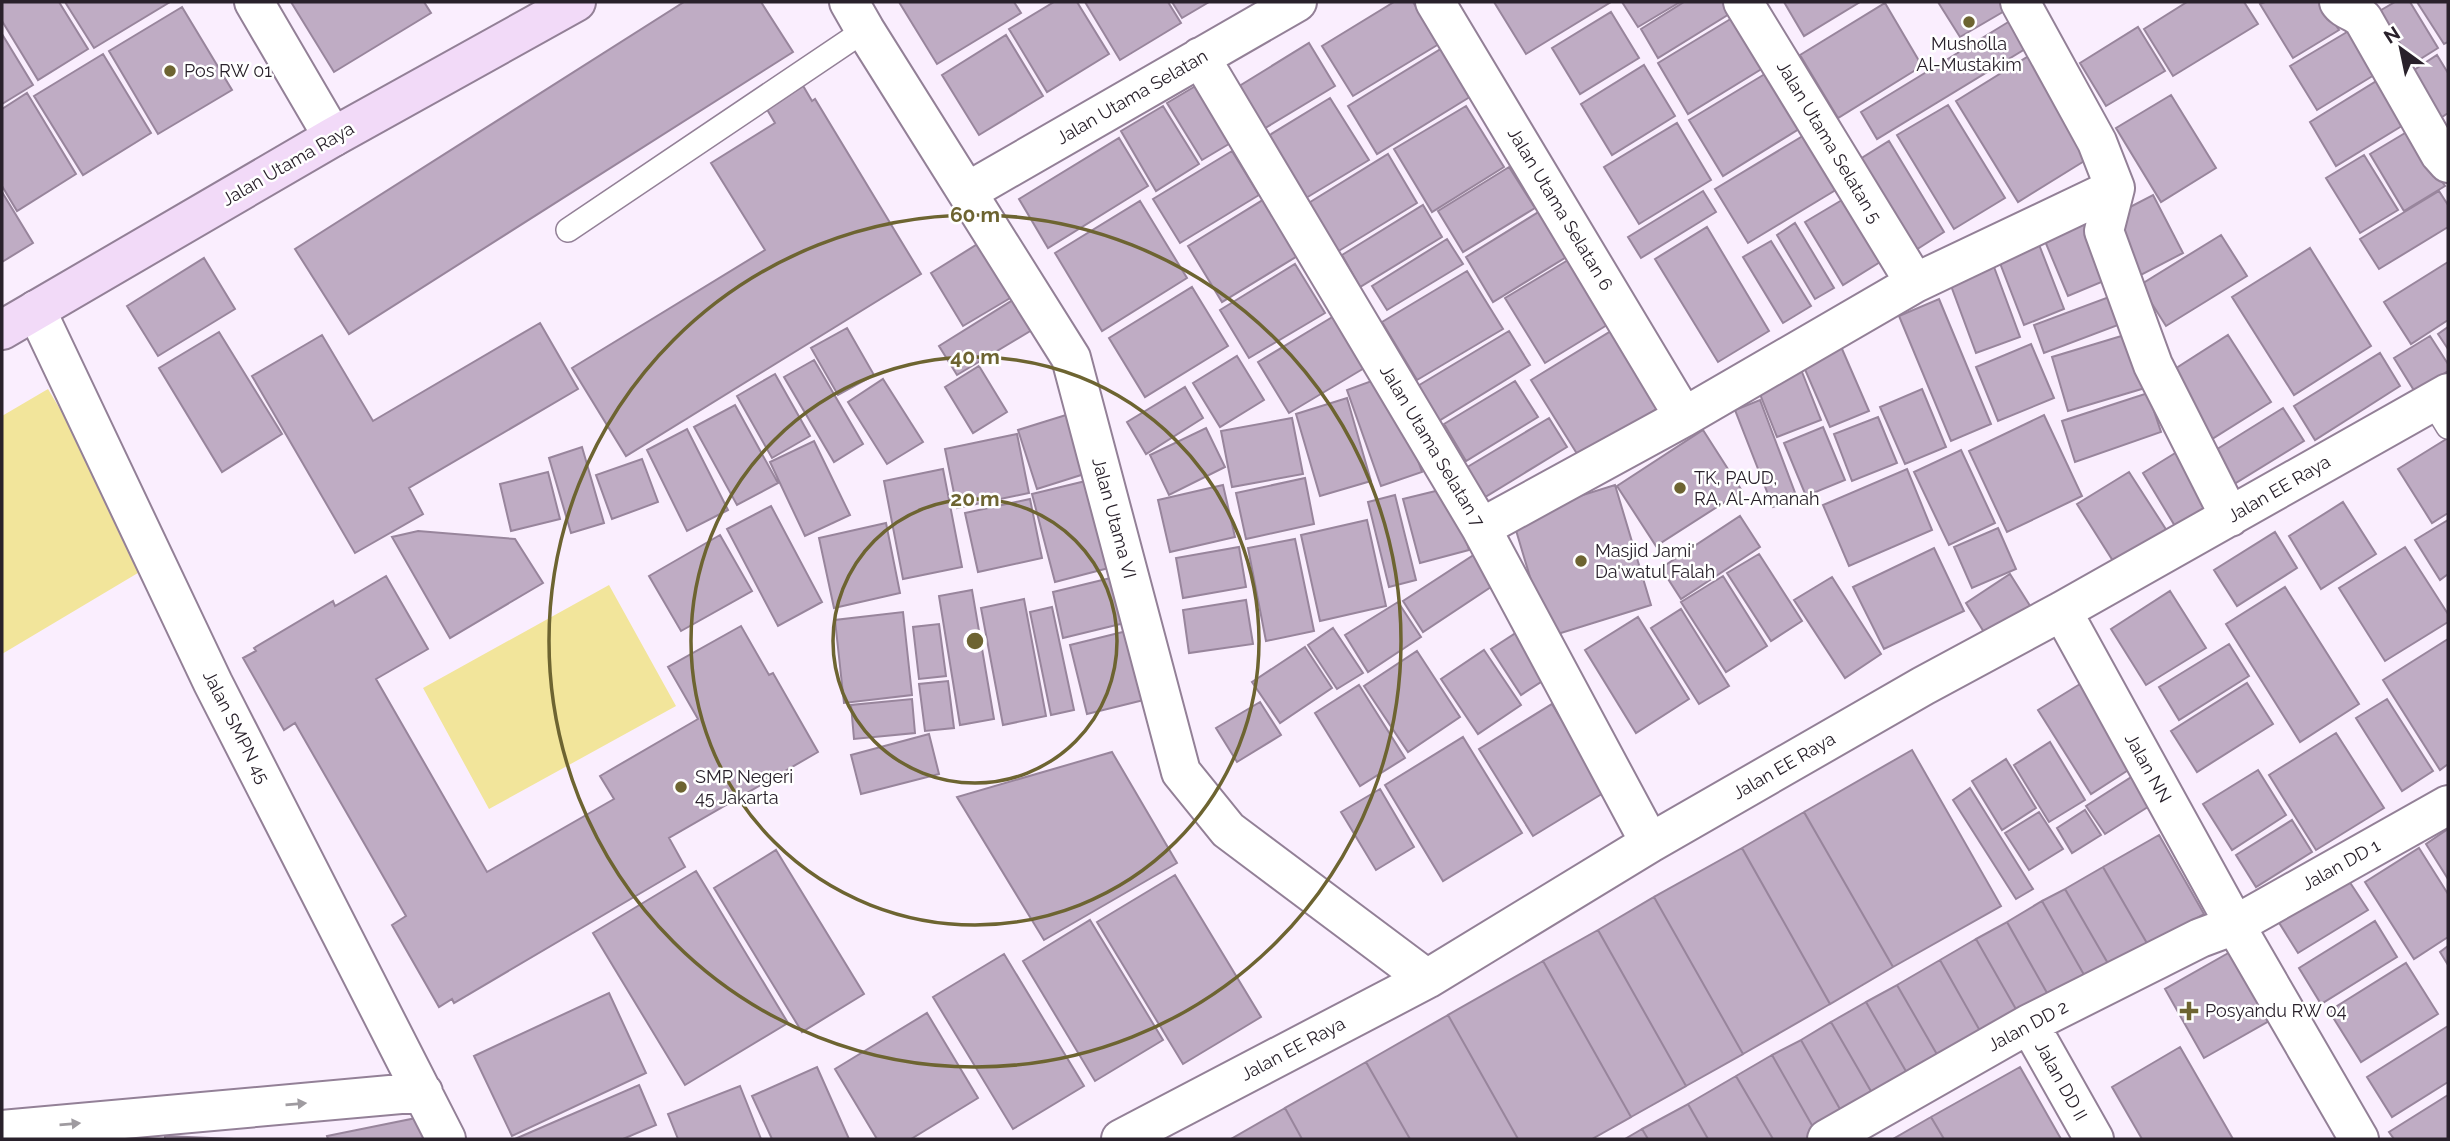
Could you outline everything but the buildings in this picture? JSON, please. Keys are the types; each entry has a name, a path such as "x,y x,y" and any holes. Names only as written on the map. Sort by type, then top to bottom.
{"main road":[{"name":"Jalan Utama Raya","path":"2,330 333,137 576,2"}],"street":[{"path":"254,2 333,137"},
{"name":"Jalan Utama Selatan","path":"967,192 1297,2"},
{"name":"Jalan Utama Selatan 6","path":"1436,2 1684,417"},
{"name":"Jalan Utama Selatan 5","path":"1743,2 1915,283"},
{"path":"2020,2 2097,142 2115,188 2104,231 2153,365 2230,516"},
{"path":"2339,2 2363,19 2440,154 2448,163"},
{"name":"Jalan Utama VI","path":"857,16 1071,358 1181,772 1228,830 1427,979"},
{"name":"Jalan Utama Selatan 7","path":"1200,57 1481,528 1650,843"},
{"path":"1481,528 1684,417 1915,283 2115,188"},
{"name":"Jalan SMPN 45","path":"36,310 213,682 446,1139"},
{"name":"Jalan EE Raya","path":"1121,1139 1427,979 1650,843 1911,693 2230,516 2443,407"},
{"name":"Jalan NN","path":"2062,611 2235,925 2358,1139"},
{"name":"Jalan DD 1","path":"2235,925 2448,805"},
{"name":"Jalan DD 2","path":"1827,1139 2029,1024 2200,938 2235,925"},
{"name":"Jalan DD II","path":"2029,1024 2094,1139"},
{"path":"2,1130 424,1092"}],"lane":[{"path":"568,230 857,16"}],"shaded area":[{"path":"48,389 153,564 2,654 2,416"},
{"path":"609,585 676,706 489,809 423,688"}],"place":[{"name":"Musholla Al-Mustakim","path":"1969,22"},
{"name":"Pos RW 01","path":"170,71"},
{"name":"TK, PAUD, RA, Al-Amanah","path":"1680,488"},
{"name":"Masjid Jami' Da'watul Falah","path":"1581,561"},
{"name":"SMP Negeri 45 Jakarta","path":"681,787"},
{"name":"Posyandu RW 04","path":"2189,1011"}]}
